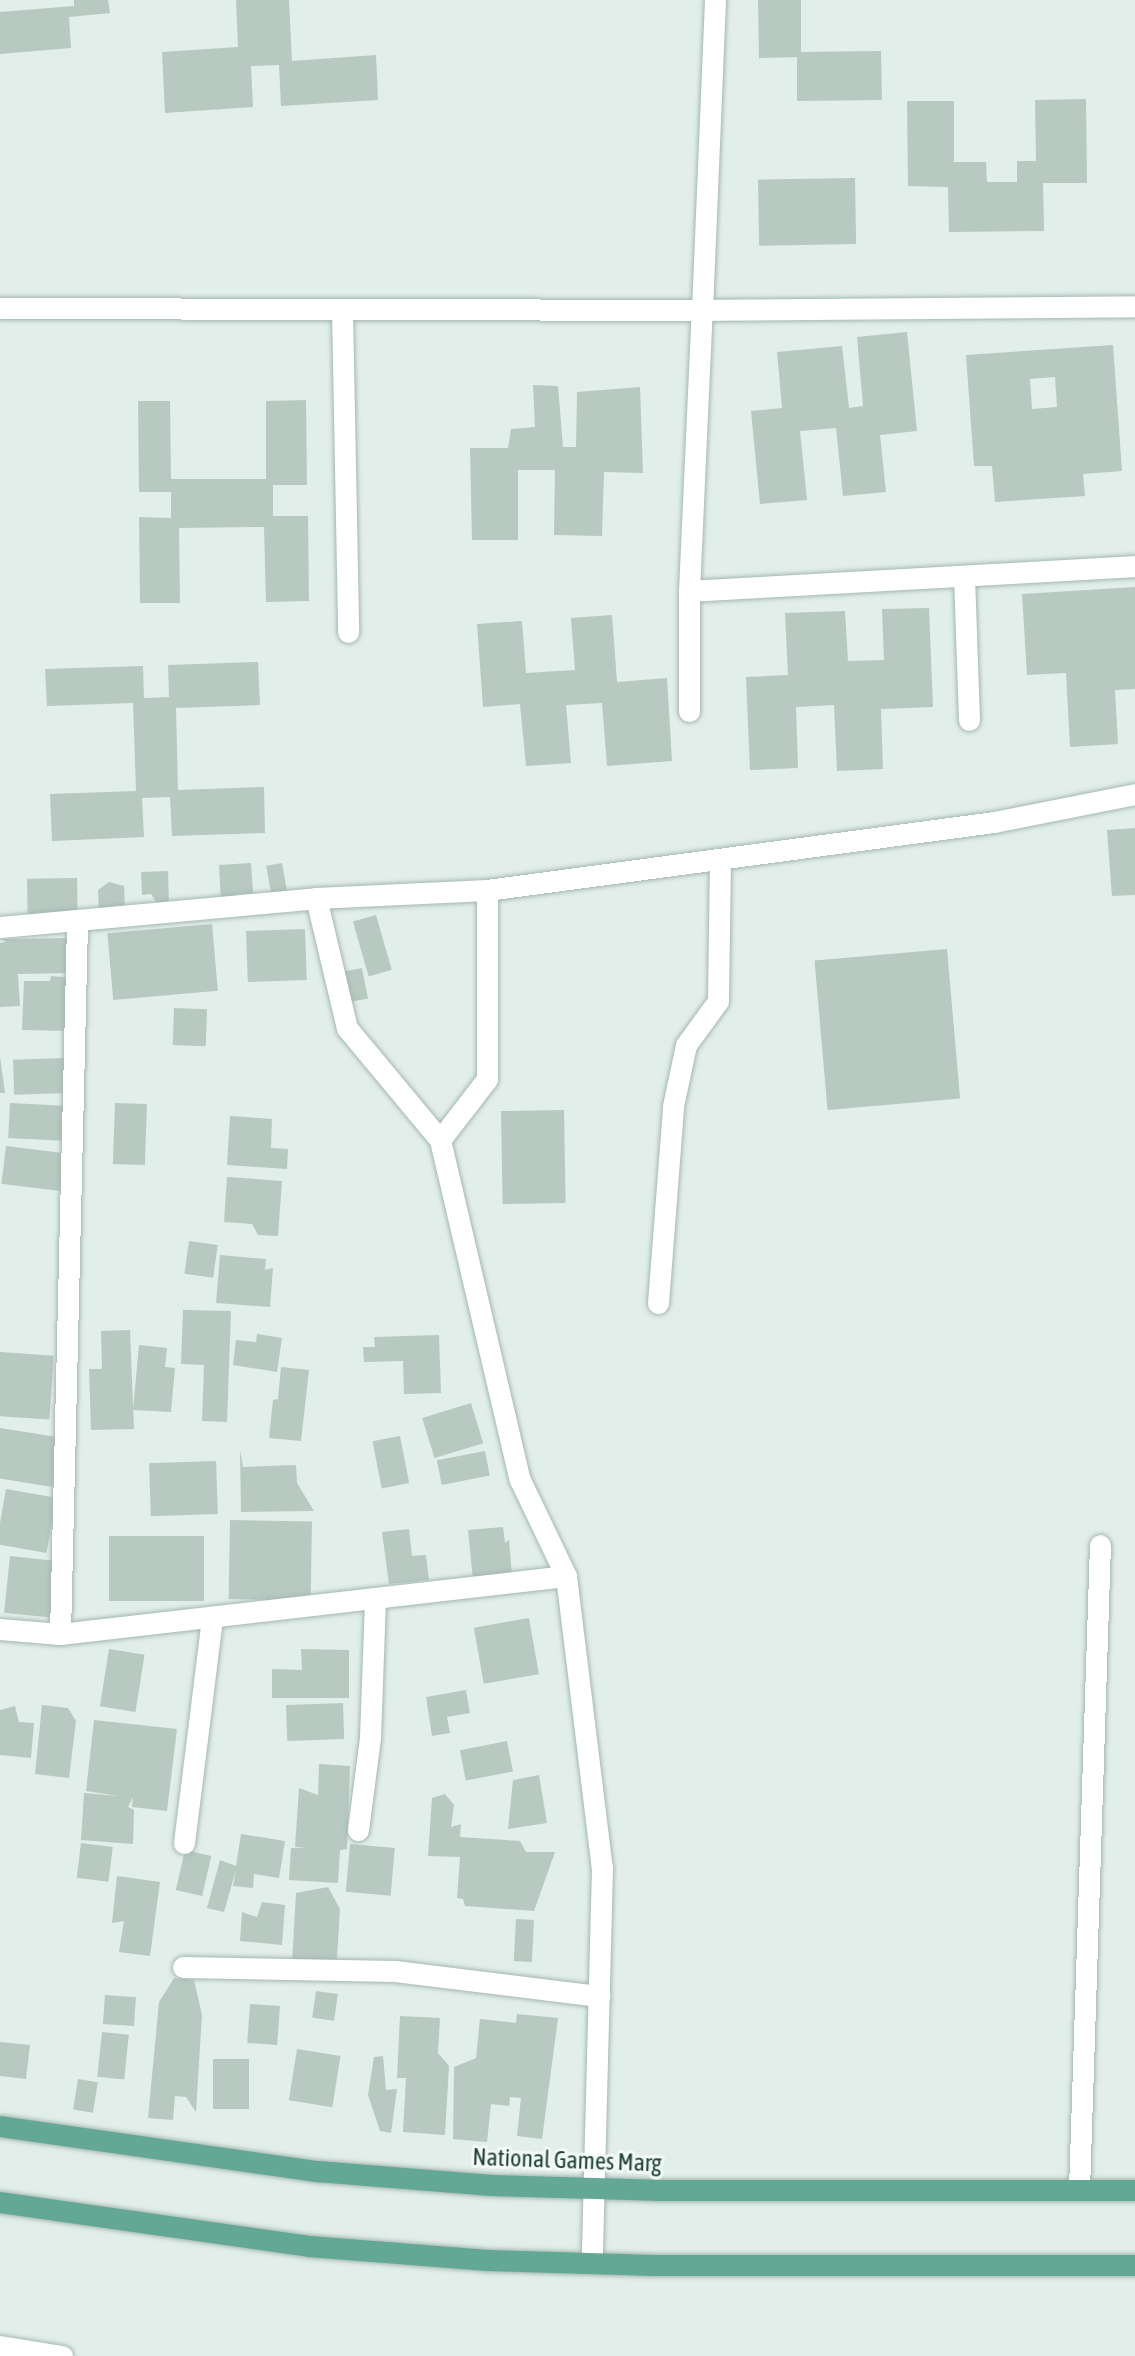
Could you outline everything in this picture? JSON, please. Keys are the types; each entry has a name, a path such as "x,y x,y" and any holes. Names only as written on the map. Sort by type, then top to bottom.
{"main road":[{"name":"National Games Marg","path":"0,2126 317,2171 491,2185 594,2188 1135,2190"},
{"path":"0,2202 309,2246 487,2260 592,2263 1135,2265"}],"street":[{"path":"689,711 689,591 715,0"},
{"path":"0,308 702,310 1135,306"},
{"path":"342,309 348,632"},
{"path":"689,591 1135,566"},
{"path":"964,576 969,719"},
{"path":"0,927 316,898 487,890 994,822 1135,794"},
{"path":"658,1303 673,1106 686,1045 718,1001 720,859"},
{"path":"440,1140 487,1079 487,890"},
{"path":"316,898 347,1028 440,1140 520,1480 566,1576 602,1868 592,2263"},
{"path":"60,1634 77,921"},
{"path":"1079,2190 1100,1545"},
{"path":"0,1629 60,1634 566,1576"},
{"path":"358,1830 370,1737 375,1599"},
{"path":"184,1843 212,1617"},
{"path":"183,1967 395,1971 599,1996"},
{"path":"0,2346 62,2356"}],"building":[{"path":"74,0 108,0 110,13 69,17 71,48 0,54 0,12 74,6"},
{"path":"236,0 289,0 292,61 376,55 378,100 281,106 279,65 251,66 253,107 165,113 162,52 238,47"},
{"path":"758,0 801,0 801,52 881,51 882,100 797,101 797,57 759,58"},
{"path":"1086,99 1087,183 1043,183 1044,231 949,232 948,187 908,186 907,101 954,101 954,162 986,162 987,182 1017,182 1017,161 1036,161 1035,100"},
{"path":"855,178 856,244 759,246 758,180"},
{"path":"907,332 917,431 880,435 886,492 843,496 836,428 800,431 807,500 760,504 751,411 782,408 777,352 842,346 849,408 863,406 857,337"},
{"path":"1113,345 1122,471 1083,474 1085,496 995,502 992,466 974,466 966,355","holes":["1055,377 1057,407 1032,409 1030,379"]},
{"path":"533,385 558,386 563,447 576,447 577,392 640,387 643,473 604,472 602,536 554,535 555,470 518,470 518,540 472,540 470,448 508,448 511,429 535,427"},
{"path":"306,400 307,485 273,485 273,516 308,516 309,601 266,602 264,527 179,528 180,603 140,603 139,517 171,518 171,492 139,492 138,401 170,401 171,479 266,479 266,401"},
{"path":"1135,587 1135,689 1115,690 1118,744 1070,747 1066,673 1027,675 1022,594"},
{"path":"929,608 933,707 881,709 883,769 837,771 834,705 796,707 798,768 750,770 746,677 788,675 785,613 845,611 848,661 884,660 882,609"},
{"path":"612,615 617,682 667,678 672,761 607,766 602,703 566,705 571,763 526,766 520,704 483,707 477,624 522,621 526,673 575,670 571,618"},
{"path":"258,662 260,705 176,708 178,790 264,787 265,833 172,836 170,797 142,798 144,837 52,841 50,794 136,791 133,703 47,706 45,669 143,666 144,698 169,697 168,665"},
{"path":"1135,828 1135,895 1112,896 1107,830"},
{"path":"251,863 253,893 237,894 234,902 221,903 219,865"},
{"path":"282,863 287,892 271,894 266,866"},
{"path":"168,871 169,903 157,903 151,894 142,895 141,872"},
{"path":"77,878 78,923 28,924 27,879"},
{"path":"109,882 124,886 125,912 99,913 98,890"},
{"path":"376,915 392,970 369,976 353,922"},
{"path":"212,924 218,991 113,1000 107,933"},
{"path":"305,929 307,980 248,982 246,931"},
{"path":"70,938 70,973 18,974 20,1006 0,1007 0,943 6,942 2,939"},
{"path":"947,949 960,1098 828,1110 815,961"},
{"path":"362,968 368,998 342,1003 336,973"},
{"path":"51,976 73,978 72,1031 22,1030 24,981 50,981"},
{"path":"174,1008 207,1009 206,1046 173,1045"},
{"path":"0,1057 5,1093 0,1093"},
{"path":"66,1058 67,1093 14,1095 13,1060"},
{"path":"10,1103 64,1106 62,1141 8,1138"},
{"path":"115,1103 147,1104 145,1165 113,1164"},
{"path":"564,1110 566,1203 503,1204 501,1111"},
{"path":"230,1116 272,1119 271,1148 288,1149 287,1169 227,1165"},
{"path":"6,1146 65,1153 60,1191 1,1184"},
{"path":"227,1177 282,1181 278,1236 258,1235 252,1224 224,1222"},
{"path":"189,1241 218,1245 213,1278 184,1274"},
{"path":"220,1255 266,1259 265,1270 273,1268 270,1307 216,1303"},
{"path":"183,1310 231,1311 227,1422 202,1421 204,1365 181,1364"},
{"path":"130,1330 134,1429 91,1430 89,1369 102,1369 101,1331"},
{"path":"257,1334 282,1338 277,1372 233,1365 236,1340 256,1342"},
{"path":"439,1335 441,1393 404,1394 403,1361 364,1362 363,1347 375,1347 374,1337"},
{"path":"139,1345 167,1348 165,1367 175,1368 171,1412 133,1410"},
{"path":"0,1352 54,1356 49,1420 0,1416"},
{"path":"281,1367 309,1370 301,1441 269,1438 273,1400 278,1399"},
{"path":"471,1403 483,1443 435,1458 422,1418"},
{"path":"0,1428 60,1438 52,1487 0,1479"},
{"path":"400,1436 409,1483 382,1488 373,1441"},
{"path":"240,1450 243,1467 296,1465 297,1483 314,1511 241,1512"},
{"path":"485,1451 490,1476 442,1485 437,1460"},
{"path":"216,1461 218,1514 151,1516 149,1463"},
{"path":"6,1489 56,1498 47,1553 0,1545 0,1523"},
{"path":"230,1520 312,1521 311,1600 229,1599"},
{"path":"503,1527 505,1543 509,1540 512,1576 473,1580 468,1530"},
{"path":"409,1529 412,1556 426,1555 429,1580 389,1584 382,1532"},
{"path":"109,1536 204,1536 204,1601 109,1601"},
{"path":"10,1556 57,1561 51,1618 4,1613"},
{"path":"529,1618 539,1674 484,1684 474,1628"},
{"path":"109,1649 145,1655 135,1712 100,1706"},
{"path":"301,1649 349,1650 349,1698 272,1698 272,1669 302,1670"},
{"path":"466,1690 470,1713 447,1717 450,1733 432,1736 426,1697"},
{"path":"343,1703 344,1739 287,1741 286,1705"},
{"path":"42,1705 68,1708 76,1721 69,1778 35,1774"},
{"path":"15,1706 19,1722 34,1723 31,1758 0,1755 0,1710"},
{"path":"94,1720 177,1729 167,1811 132,1807 133,1797 128,1807 134,1810 133,1844 81,1840 84,1793 119,1796 86,1791"},
{"path":"507,1741 513,1771 466,1781 460,1750"},
{"path":"319,1764 350,1766 347,1849 340,1850 338,1883 289,1880 291,1848 307,1848 295,1847 299,1788 318,1795"},
{"path":"539,1775 547,1823 508,1829 513,1780"},
{"path":"445,1794 454,1805 451,1827 461,1824 460,1837 520,1841 526,1852 555,1852 534,1911 465,1906 463,1899 457,1898 460,1857 428,1856 432,1798"},
{"path":"241,1834 285,1841 279,1878 254,1874 253,1888 233,1886 236,1870 224,1912 207,1908 220,1860 236,1866"},
{"path":"81,1843 113,1847 108,1882 77,1878"},
{"path":"350,1844 395,1848 391,1896 346,1892"},
{"path":"185,1850 211,1856 202,1896 176,1890"},
{"path":"117,1876 160,1882 150,1956 119,1952 124,1921 112,1923"},
{"path":"328,1887 340,1909 336,1975 292,1963 296,1893"},
{"path":"262,1902 285,1905 282,1945 240,1941 242,1912 257,1917"},
{"path":"516,1919 534,1920 532,1962 514,1961"},
{"path":"174,1978 194,1980 202,2015 196,2112 186,2097 175,2096 173,2120 148,2118 159,2002"},
{"path":"316,1991 338,1994 334,2021 312,2018"},
{"path":"105,1995 136,1997 134,2026 103,2024"},
{"path":"250,2004 280,2006 277,2045 247,2043"},
{"path":"517,2014 558,2018 542,2139 517,2136 521,2098 510,2097 509,2106 491,2104 487,2142 453,2139 454,2067 476,2058 480,2019 516,2023"},
{"path":"400,2016 440,2018 438,2053 449,2066 445,2135 403,2132 406,2078 397,2078"},
{"path":"102,2032 129,2035 124,2080 97,2077"},
{"path":"0,2042 30,2045 26,2079 0,2076"},
{"path":"297,2049 340,2056 332,2107 289,2100"},
{"path":"383,2056 386,2090 397,2089 391,2133 380,2131 368,2095 374,2057"},
{"path":"213,2059 249,2059 249,2109 213,2109"},
{"path":"78,2079 98,2082 93,2113 73,2110"}]}
